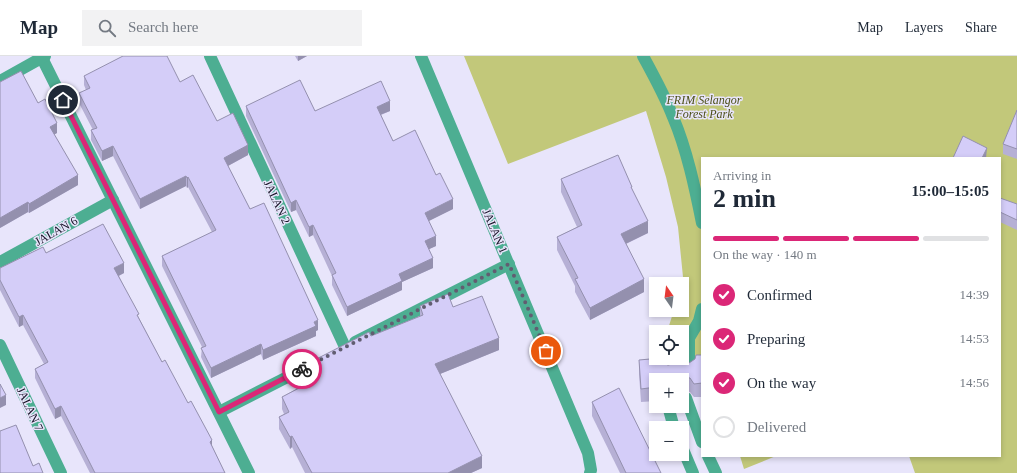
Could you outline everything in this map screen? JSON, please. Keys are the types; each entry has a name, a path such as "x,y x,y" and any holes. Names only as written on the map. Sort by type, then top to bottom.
{"street":[{"name":"JALAN 2","path":"210,56 345,347"},
{"name":"JALAN 1","path":"421,56 588,453 591,470 590,473"},
{"path":"643,56 674,117 691,175 701,219"},
{"path":"0,81 44,57 113,200 249,473"},
{"name":"JALAN 6","path":"0,262 113,200"},
{"path":"334,353 509,264"},
{"path":"689,339 699,321 701,313"},
{"name":"JALAN 7","path":"0,345 61,473"},
{"path":"219,412 316,362"},
{"path":"689,365 689,370"},
{"path":"689,406 701,439"},
{"path":"708,457 716,473"},
{"path":"688,461 693,473"}],"green space":[{"name":"FRIM Selangor Forest Park","path":"464,56 1017,56 1017,473 915,473 909,457 1001,457 1001,157 701,157 701,385 689,382 689,373 649,373 649,384 641,389 652,365 689,365 689,325 669,325 672,317 689,317 689,277 683,277 678,227 666,177 646,111 508,164"},
{"path":"740,457 774,457 744,469"}],"building":[{"path":"123,56 167,56 180,82 193,75 217,121 233,113 248,145 224,158 250,209 264,203 318,320 314,322 316,326 263,350 261,344 211,368 201,348 206,346 162,256 216,230 188,177 187,178 186,176 140,199 113,146 102,151 91,130 97,128 79,93 90,88 84,76"},
{"path":"21,71 38,103 45,99 57,123 50,127 78,175 29,204 28,202 0,218 0,82"},
{"path":"300,80 315,111 381,81 390,101 377,107 393,141 415,130 436,175 440,173 453,199 425,213 436,236 425,241 433,258 399,274 402,281 347,307 332,275 336,273 313,225 309,227 296,200 291,203 246,106"},
{"path":"1017,110 1017,149 1003,144"},
{"path":"963,136 987,148 982,157 953,157"},
{"path":"618,155 631,187 648,221 621,234 644,279 590,308 575,279 578,278 557,237 582,225 561,179"},
{"path":"1001,198 1017,204 1017,220 1001,212"},
{"path":"103,224 124,263 114,268 139,314 137,315 162,362 165,360 188,403 191,401 212,440 210,442 225,473 95,473 61,406 55,409 35,369 48,362 23,315 19,317 0,280 0,268 43,247 46,253"},
{"path":"448,294 453,307 482,296 499,338 435,364 482,456 448,473 312,473 292,436 290,437 279,417 289,412 282,397 301,387 293,371 369,332 371,336 423,315 420,306"},
{"path":"696,355 701,355 701,383 694,384 689,378 689,373 649,373 649,388 641,389 639,360 649,359 649,365 689,365 689,363 695,359"},
{"path":"0,384 6,395 0,398"},
{"path":"619,388 649,449 649,461 655,461 661,473 626,473 592,402"},
{"path":"16,425 33,466 39,463 43,473 0,473 0,431"}],"way so far":[{"path":"302,369 509,264 546,351"}],"route":[{"path":"63,100 219,412 302,369"}]}
